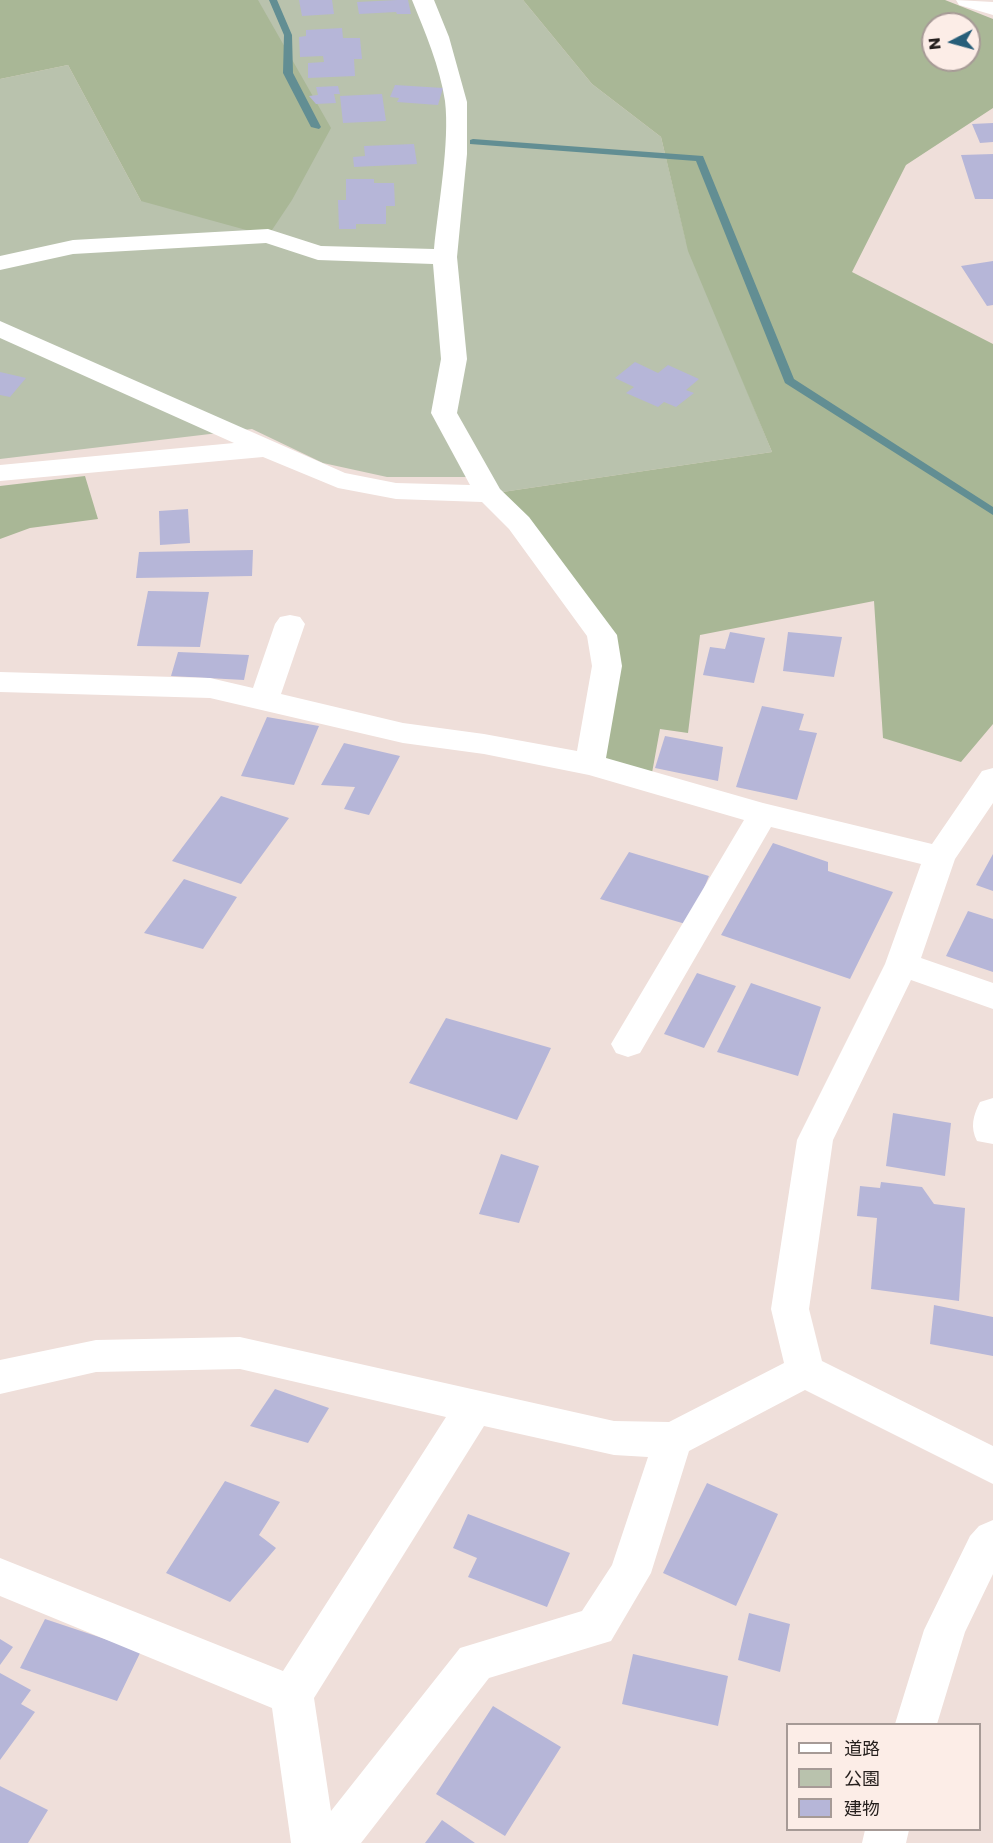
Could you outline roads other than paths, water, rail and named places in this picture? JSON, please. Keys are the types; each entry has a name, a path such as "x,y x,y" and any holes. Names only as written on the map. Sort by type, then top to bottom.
{"street":[{"path":"423,0 456,102 455,154 445,257 454,358 444,413 489,494 519,523 602,635 608,666 590,764"},
{"path":"967,0 993,9"},
{"path":"0,263 73,247 268,236 318,253 445,257"},
{"path":"0,330 263,449 338,480 396,491 489,494"},
{"path":"0,473 263,449"},
{"path":"264,701 290,624"},
{"path":"0,682 210,688 403,733 484,744 590,764 763,814 940,857"},
{"path":"993,779 979,824 940,857 902,964 815,1140 790,1308 805,1371 993,1466"},
{"path":"628,1044 763,814"},
{"path":"902,964 993,996"},
{"path":"0,1377 96,1356 240,1353 614,1438 674,1440 805,1371"},
{"path":"313,1843 292,1695 475,1406"},
{"path":"333,1843 475,1662 596,1627 630,1573 674,1440"},
{"path":"917,1723 945,1630 984,1549 993,1539"},
{"path":"0,1576 292,1695"}],"waterway":[{"path":"273,0 288,35 288,73 316,127"},
{"path":"473,142 700,158 789,381 993,512"}]}
